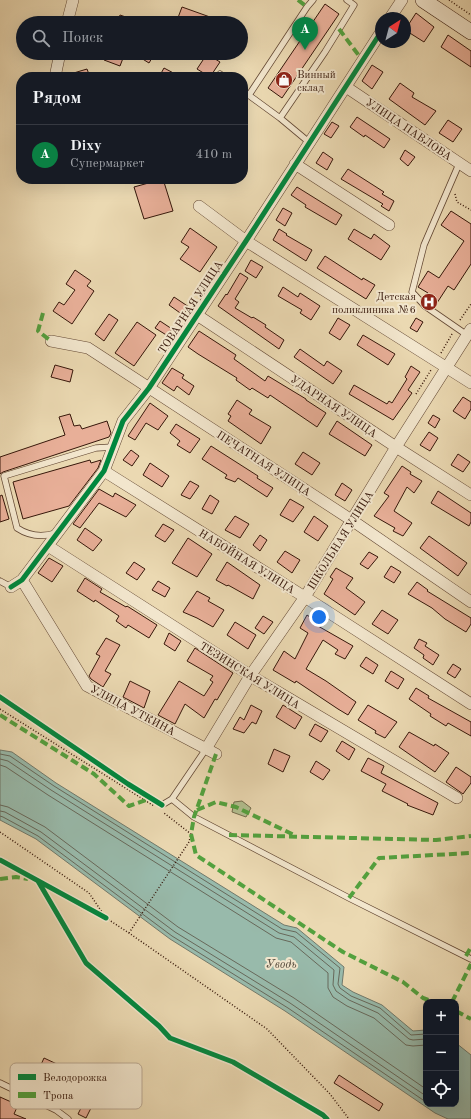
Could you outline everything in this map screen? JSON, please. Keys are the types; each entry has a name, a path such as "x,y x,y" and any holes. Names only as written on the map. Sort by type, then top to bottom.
{"main road":[{"path":"423,0 471,32"}],"street":[{"path":"68,16 73,0"},
{"path":"394,12 402,0"},
{"name":"ТОВАРНАЯ УЛИЦА","path":"11,587 22,580 104,471 123,421 149,388 375,41"},
{"path":"56,72 59,60"},
{"name":"УЛИЦА ПАВЛОВА","path":"346,87 471,172"},
{"path":"295,164 389,225"},
{"path":"199,206 246,241 437,360 471,383"},
{"name":"УДАРНАЯ УЛИЦА","path":"197,315 471,495"},
{"name":"ШКОЛЬНАЯ УЛИЦА","path":"206,749 250,676 305,598 353,521 396,447 469,332"},
{"name":"ПЕЧАТНАЯ УЛИЦА","path":"51,341 88,348 353,521 471,602"},
{"name":"НАБОЙНАЯ УЛИЦА","path":"104,471 471,704"},
{"name":"ТЕЗИНСКАЯ УЛИЦА","path":"48,546 250,676 456,798"},
{"name":"УЛИЦА УТКИНА","path":"22,580 87,686 218,755"}],"lane":[{"path":"310,143 250,95 313,0"},
{"path":"280,118 325,52 354,5 347,0"},
{"path":"459,164 424,245 412,292 425,306 455,327 469,332"},
{"path":"57,533 44,536 25,533 17,528 4,476 96,448 113,447"},
{"path":"0,581 11,587"},
{"path":"161,807 172,799 206,749"},
{"path":"172,799 194,817 350,898 471,958"},
{"path":"0,1083 10,1088"},
{"path":"54,1109 68,1119"}],"path":[{"path":"449,0 471,15"},
{"path":"451,183 457,202 471,210"},
{"path":"413,400 455,327 471,304"},
{"path":"0,709 155,806"},
{"path":"95,762 161,807 192,834 189,842 129,933"},
{"path":"0,832 89,893 106,918"},
{"path":"93,911 129,933 267,1029 330,1094 349,1119"}],"green space":[{"path":"242,801 251,808 246,817 232,812 234,802"}],"water":[{"name":"Уводь","path":"0,750 12,752 56,783 284,925 297,928 344,967 342,985 353,992 382,1005 413,1031 423,1030 423,1105 285,1011 170,939 36,839 0,820"},
{"name":"Уводь","path":"459,1045 471,1055 471,1119 448,1119 426,1107 459,1107"}],"building":[{"path":"325,4 339,14 282,98 268,88"},
{"path":"182,7 207,16 179,16"},
{"path":"416,13 434,27 424,42 411,34 411,21"},
{"path":"448,35 471,51 471,67 441,47"},
{"path":"104,60 122,60 120,66"},
{"path":"203,60 217,60 220,62 213,72 202,72 197,69"},
{"path":"372,65 383,72 372,89 362,81"},
{"path":"164,68 172,72 162,72"},
{"path":"87,69 88,72 77,72"},
{"path":"400,83 414,93 412,97 436,111 425,125 389,99"},
{"path":"357,117 390,139 384,148 350,127"},
{"path":"448,120 462,129 453,142 439,133"},
{"path":"332,122 339,126 331,138 324,134"},
{"path":"405,150 415,157 408,166 400,159"},
{"path":"323,152 333,159 327,170 316,163"},
{"path":"348,169 384,192 382,194 394,201 389,211 381,206 383,204 341,179"},
{"path":"145,184 165,184 173,211 144,219 134,187"},
{"path":"297,187 342,215 336,225 305,207 306,205 291,195"},
{"path":"283,208 292,213 285,226 276,220"},
{"path":"451,211 471,224 471,264 454,290 448,286 435,306 424,299 428,293 418,287 428,271 439,278 464,241 441,225"},
{"path":"190,228 217,247 200,272 180,259 189,247 181,242"},
{"path":"279,229 287,234 286,235 312,250 306,261 273,240"},
{"path":"354,229 371,239 374,234 390,246 381,260 348,239"},
{"path":"325,256 362,280 363,278 375,285 366,299 317,268"},
{"path":"251,260 263,267 256,278 245,271"},
{"path":"75,270 91,281 87,286 94,291 72,324 53,311 59,302 64,305 75,290 66,284"},
{"path":"240,273 248,278 235,299 239,302 235,308 266,325 265,327 284,340 279,349 218,306 226,294 227,295"},
{"path":"283,287 298,297 300,293 320,306 311,320 300,313 302,310 278,296"},
{"path":"174,297 189,307 183,315 169,305"},
{"path":"109,314 118,320 104,341 95,334"},
{"path":"338,318 350,325 340,340 329,333"},
{"path":"416,318 423,322 417,332 410,328"},
{"path":"160,321 172,329 168,336 155,328"},
{"path":"137,322 156,335 134,366 115,353"},
{"path":"199,331 236,355 234,359 265,381 268,376 326,413 317,427 270,395 268,398 252,388 250,390 236,380 237,378 188,347"},
{"path":"363,335 395,354 388,365 357,345"},
{"path":"300,349 324,366 327,361 342,371 333,384 294,357"},
{"path":"55,365 73,370 70,382 51,377"},
{"path":"411,366 420,372 408,390 412,393 393,420 349,394 354,385 387,404 389,401 392,403 407,379 405,377"},
{"path":"172,368 184,375 182,378 194,386 189,395 177,386 174,391 162,383"},
{"path":"463,397 471,402 471,409 465,419 453,411"},
{"path":"237,400 252,410 249,414 271,427 261,444 228,421 231,416 228,414"},
{"path":"150,403 168,416 158,430 146,423 135,440 128,436"},
{"path":"70,414 74,426 80,425 82,429 107,421 111,433 109,437 0,474 0,457 65,435 59,417"},
{"path":"433,415 440,419 435,428 428,423"},
{"path":"337,421 372,445 365,456 329,434"},
{"path":"176,424 200,439 190,453 177,445 180,441 170,433"},
{"path":"429,432 438,438 430,451 420,445"},
{"path":"211,446 258,476 257,478 273,488 267,497 238,478 235,482 225,478 227,475 202,459"},
{"path":"131,450 139,456 132,466 123,460"},
{"path":"303,452 320,463 312,475 295,464"},
{"path":"458,454 470,462 463,472 451,465"},
{"path":"90,460 91,463 101,460 98,468 69,506 23,519 13,482"},
{"path":"150,463 169,476 162,487 143,475"},
{"path":"402,466 411,472 410,474 422,481 414,493 407,487 394,511 412,523 403,536 393,531 395,528 374,516 389,496 384,493"},
{"path":"190,481 199,486 190,499 181,495"},
{"path":"342,483 352,490 345,501 335,495"},
{"path":"99,489 113,497 115,493 136,505 126,517 99,503 80,528 73,524"},
{"path":"438,491 471,513 471,522 469,526 431,503"},
{"path":"2,495 9,519 0,522 0,496"},
{"path":"210,495 219,501 212,514 202,509"},
{"path":"290,499 304,507 293,522 280,515"},
{"path":"235,516 249,524 240,538 225,530"},
{"path":"314,516 328,526 318,541 304,532"},
{"path":"163,524 174,530 165,542 155,536"},
{"path":"85,528 102,540 93,551 77,540"},
{"path":"260,535 267,540 260,551 253,545"},
{"path":"429,536 467,563 458,576 420,548"},
{"path":"188,538 212,554 197,577 172,563"},
{"path":"285,551 300,560 292,573 277,562"},
{"path":"369,552 378,557 368,569 360,564"},
{"path":"49,558 63,566 52,582 38,573"},
{"path":"134,562 145,569 137,580 126,573"},
{"path":"227,562 260,585 253,599 216,580"},
{"path":"391,566 401,572 394,583 384,577"},
{"path":"336,568 353,578 346,588 365,602 355,615 324,594 333,579 330,577"},
{"path":"85,578 102,589 100,592 126,607 127,606 157,625 149,638 128,625 126,628 116,621 119,616 95,600 94,602 77,591"},
{"path":"158,581 170,588 165,597 152,590"},
{"path":"417,582 428,590 427,591 471,618 471,624 466,632 445,619 432,608 408,594"},
{"path":"197,591 210,598 208,601 224,610 213,627 183,612"},
{"path":"382,610 398,620 388,634 372,624"},
{"path":"307,615 319,623 318,626 353,646 345,659 335,654 338,650 323,640 306,669 356,702 348,715 296,681 295,683 273,670 284,651 295,659 308,633 300,628"},
{"path":"263,616 273,622 264,634 255,628"},
{"path":"235,622 256,635 248,649 227,635"},
{"path":"169,633 181,641 175,651 164,644"},
{"path":"106,638 120,645 105,671 111,674 103,687 89,676 100,656 96,654"},
{"path":"419,639 427,643 425,646 439,655 433,665 423,658 424,655 414,648"},
{"path":"195,648 233,673 204,718 185,704 175,724 158,715 179,681 204,696 213,682 210,680 213,676 187,661"},
{"path":"366,657 378,665 373,674 360,666"},
{"path":"453,664 461,669 455,678 447,673"},
{"path":"391,671 404,679 398,689 385,681"},
{"path":"130,681 150,691 144,708 123,697"},
{"path":"416,688 429,696 428,698 471,722 471,736 448,723 446,726 430,716 431,714 409,699"},
{"path":"251,705 262,711 256,724 252,722 244,733 233,729 240,717 244,720"},
{"path":"283,705 302,717 295,729 276,717"},
{"path":"368,705 397,722 385,738 375,733 376,731 358,720"},
{"path":"315,724 328,731 321,742 309,735"},
{"path":"409,732 434,746 435,744 449,753 435,772 399,747"},
{"path":"342,741 355,749 349,760 336,751"},
{"path":"274,749 290,756 283,772 268,764"},
{"path":"368,758 384,766 381,773 438,803 433,815 407,805 408,804 382,791 386,784 361,771"},
{"path":"316,761 330,770 323,780 310,772"},
{"path":"456,767 471,777 471,783 463,794 446,782"},
{"path":"44,1058 55,1063 42,1063"},
{"path":"339,1075 383,1104 379,1111 334,1083"},
{"path":"0,1097 10,1101 10,1109 16,1109 14,1114 26,1119 0,1119"},
{"path":"80,1109 90,1109 86,1118 78,1114"}],"marked path":[{"path":"298,0 307,7"},
{"path":"339,29 363,61"},
{"path":"43,313 38,331 51,341"},
{"path":"0,715 94,774 129,806 146,800"},
{"path":"216,754 194,817 191,834 196,855 343,952 403,982 426,999"},
{"path":"197,810 216,802 236,807 294,835"},
{"path":"229,835 436,840 471,836"},
{"path":"349,898 379,858 471,853"},
{"path":"0,879 16,877 28,879"},
{"path":"466,956 471,947"},
{"path":"454,999 471,964"},
{"path":"459,1013 471,1019"}],"cycle path":[{"path":"11,587 22,580 104,471 123,421 149,388 375,41"},
{"path":"0,697 128,784 162,805"},
{"path":"0,860 106,918"},
{"path":"38,881 86,963 159,1026 170,1038 233,1062 323,1115 327,1119"}],"place":[{"name":"Dixy","path":"305,50"},
{"name":"Винный склад","path":"284,80"},
{"name":"Детская поликлиника №6","path":"429,302"}]}
